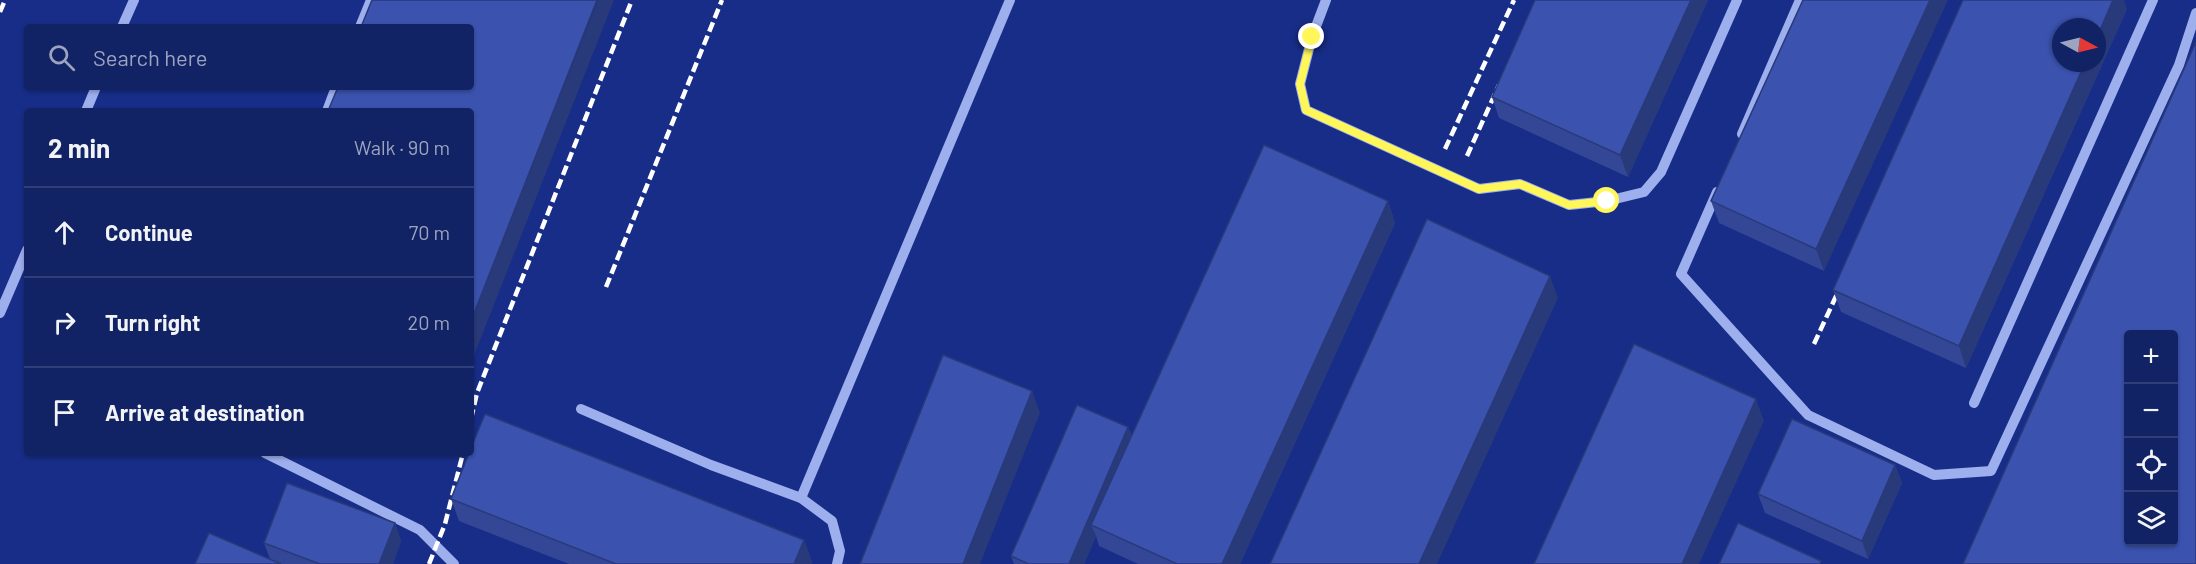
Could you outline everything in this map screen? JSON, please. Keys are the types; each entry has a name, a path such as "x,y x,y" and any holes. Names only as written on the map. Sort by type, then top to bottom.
{"lane":[{"path":"123,24 134,0"},
{"path":"361,24 371,0"},
{"path":"801,498 1010,0"},
{"path":"1326,0 1312,37 1300,84 1306,110 1479,189 1520,184 1569,205 1607,201 1644,192 1661,172 1737,0"},
{"path":"1738,143 1800,0"},
{"path":"1974,403 2153,0"},
{"path":"1719,187 1681,274 1808,416 1934,476 1991,471 2179,65 2196,13"},
{"path":"87,108 95,90"},
{"path":"328,108 335,90"},
{"path":"0,313 24,257"},
{"path":"581,409 711,465 801,498 832,521 840,551 837,564"},
{"path":"270,456 420,530 454,564"}],"building":[{"path":"372,0 597,0 474,313 474,108 329,108 337,90 474,90 474,24 362,24"},
{"path":"1535,0 1691,0 1620,155 1492,97"},
{"path":"1803,0 1930,0 1816,249 1711,201"},
{"path":"1963,0 2113,0 2105,18 2052,18 2052,72 2081,72 1959,346 1833,290"},
{"path":"2196,42 2196,564 1963,564"},
{"path":"1264,145 1388,201 1222,564 1177,564 1091,525"},
{"path":"1427,219 1550,276 1419,564 1270,564"},
{"path":"1634,344 1756,399 1682,564 1534,564"},
{"path":"943,355 1032,391 963,564 860,564"},
{"path":"1077,405 1128,427 1069,564 1029,564 1011,556"},
{"path":"485,414 804,540 794,564 616,564 451,499 468,456 474,456 474,441"},
{"path":"1792,419 1895,465 1862,541 1758,494"},
{"path":"287,483 395,523 379,564 320,564 264,543"},
{"path":"1738,523 1821,561 1820,564 1719,564"},
{"path":"209,533 281,564 195,564"}],"railway":[{"path":"0,12 5,0"},
{"path":"474,406 477,393 632,0"},
{"path":"606,287 722,0"},
{"path":"1445,149 1514,0"},
{"path":"1467,156 1499,85"},
{"path":"1814,344 1843,281"},
{"path":"429,564 445,524 462,456"}],"route":[{"path":"1312,37 1300,84 1306,110 1479,189 1520,184 1569,205 1607,201"}]}
